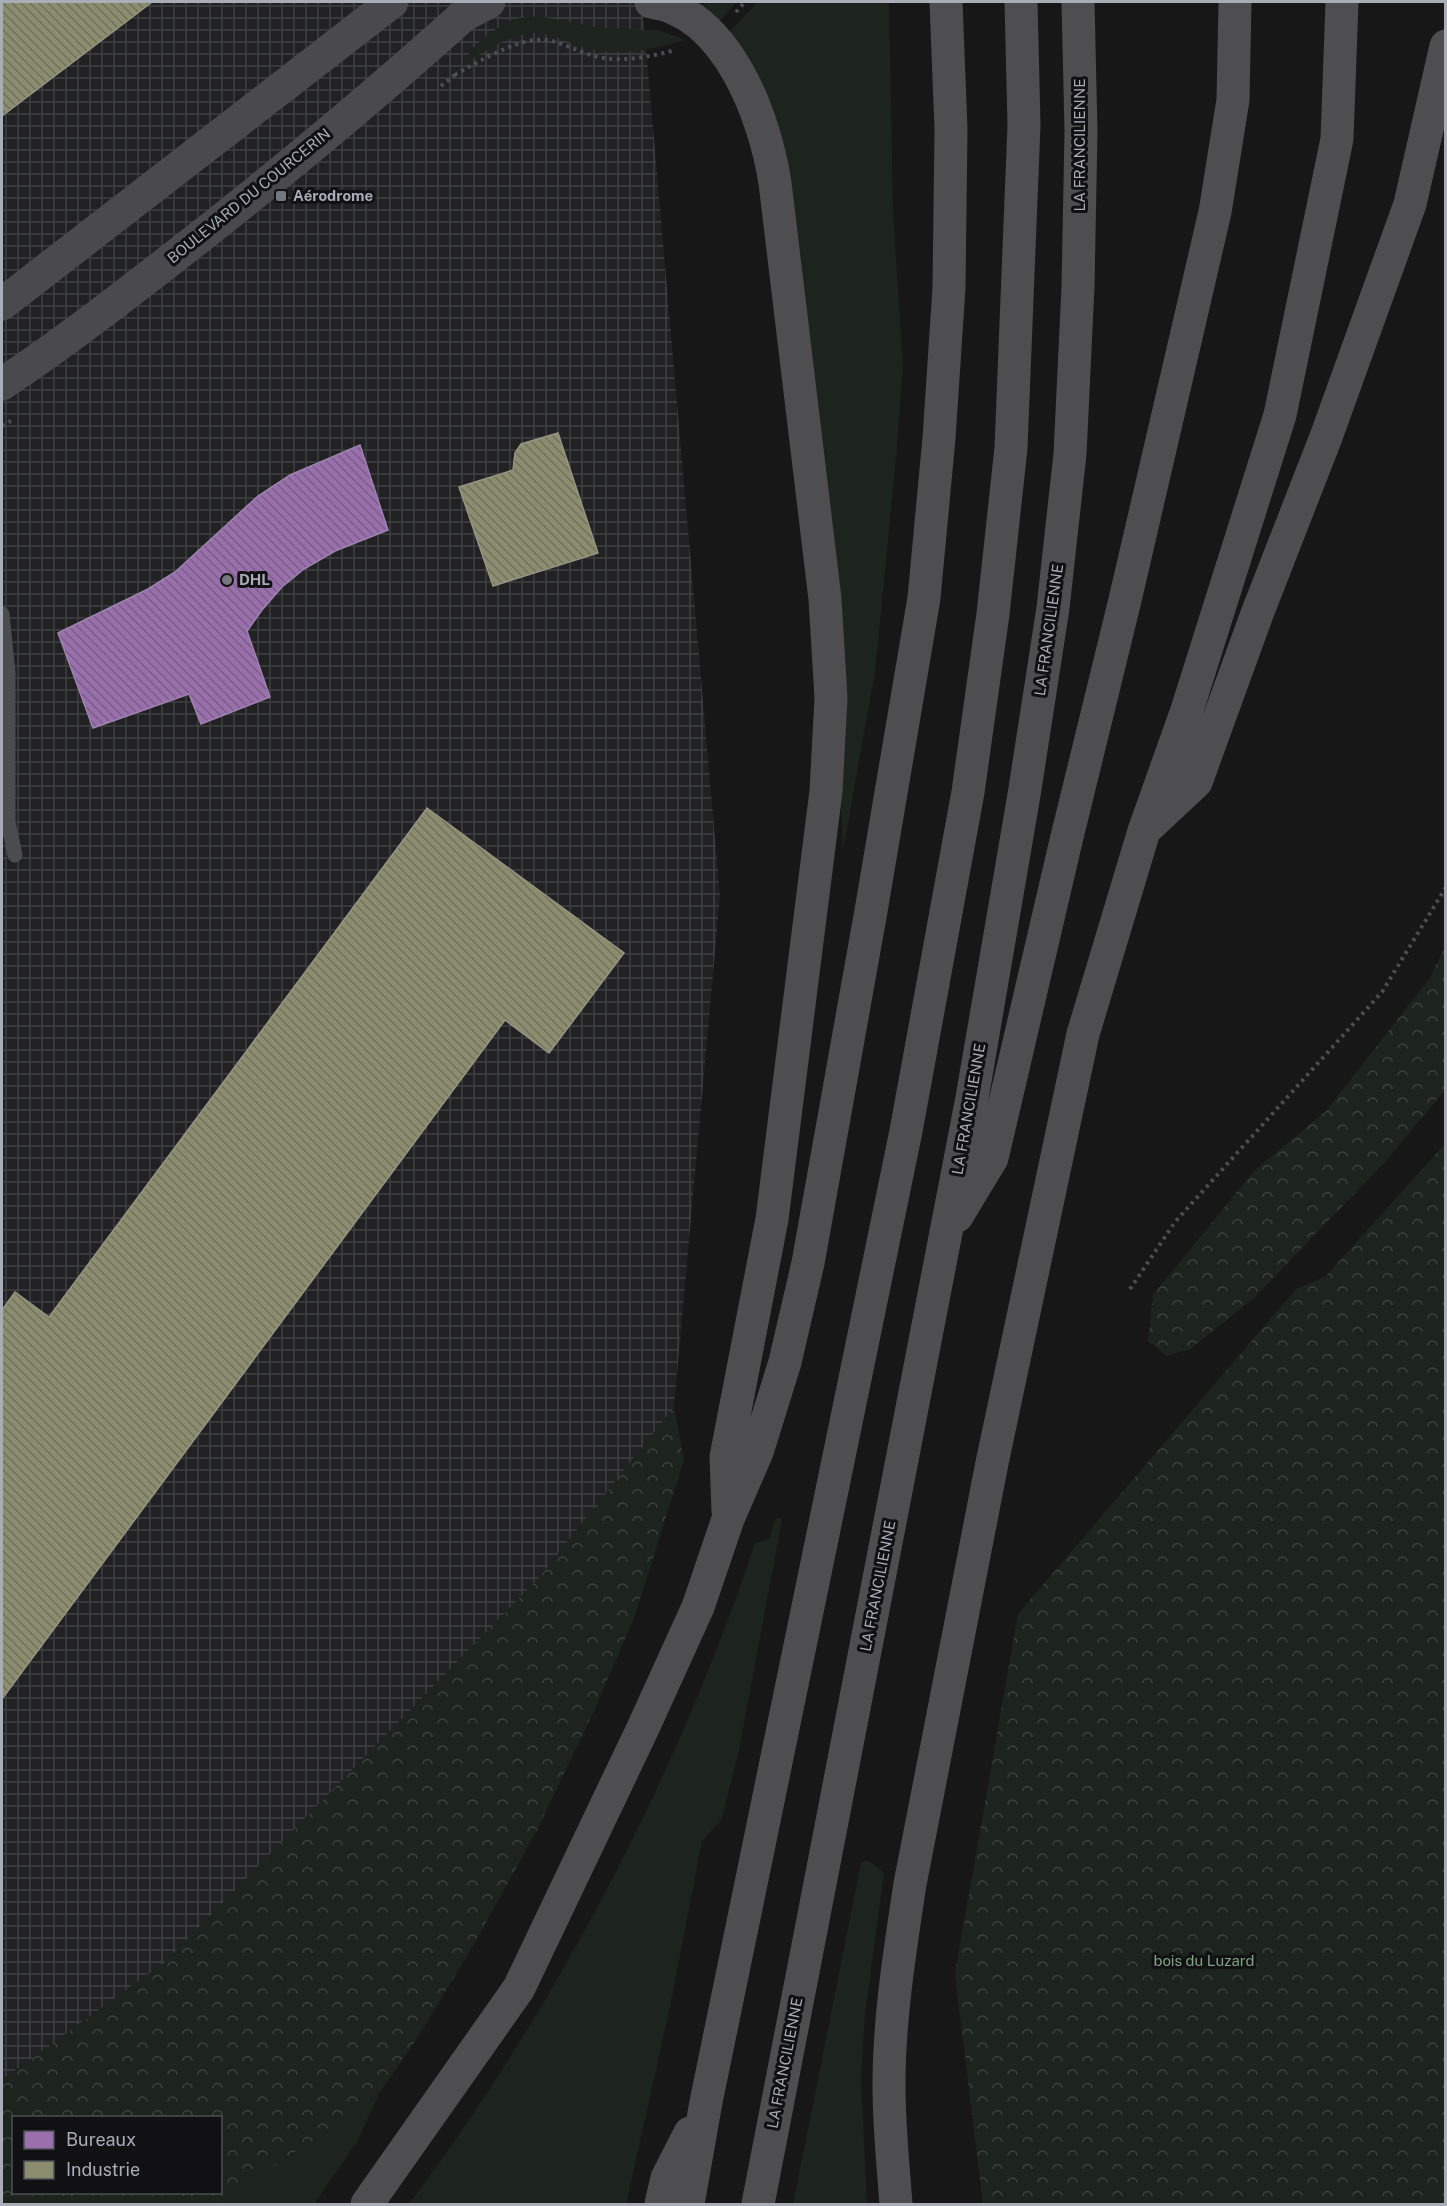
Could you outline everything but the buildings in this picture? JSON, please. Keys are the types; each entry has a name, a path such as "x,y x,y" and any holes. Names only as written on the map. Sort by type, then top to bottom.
{"highway":[{"path":"651,2 674,8 688,15 710,35 734,65 752,97 764,131 772,165 825,599 831,698 826,791 772,1220 726,1457 728,1519"},
{"path":"367,2205 519,1988 698,1607 728,1519 761,1440 785,1362 808,1263 924,598 939,438 949,288 951,129 946,2"},
{"path":"688,2205 706,2102 906,1131 968,792 993,614 1011,448 1024,125 1021,2"},
{"name":"LA FRANCILIENNE","path":"758,2205 972,1098 1022,807 1053,608 1070,454 1078,287 1081,132 1078,2"},
{"path":"946,1235 992,1158 1066,841 1123,611 1215,212 1233,100 1234,2"},
{"path":"896,2205 889,2084 892,2017 910,1884 992,1463 1083,1034 1144,831 1187,710 1280,415 1337,139 1342,2"},
{"path":"1144,831 1196,782 1257,614 1326,437 1410,204 1446,46"},
{"path":"661,2205 667,2178 706,2102"}],"main road":[{"path":"2,304 392,2"},
{"name":"BOULEVARD DU COURCERIN","path":"2,384 50,351 277,176 464,15 489,2"}],"lane":[{"path":"2,614 8,673 8,822 15,855"}],"path":[{"path":"429,47 456,74 526,41 539,39 596,56 629,59 662,54 689,46 710,35 727,22 745,2"},
{"path":"1130,1290 1175,1222 1382,992 1446,887"}],"shaded area":[{"path":"2,2 642,2 720,896 674,1407 538,1579 165,1962 2,2080"}],"green space":[{"path":"707,2 737,2 719,22 701,6"},
{"path":"758,2 889,2 893,212 903,366 875,672 843,850 840,779 793,229 728,33"},
{"path":"539,16 600,28 658,30 686,40 651,49 615,52 590,49 555,37 532,33 506,40 465,63 471,50 501,25 515,19"},
{"path":"1445,947 1445,1090 1384,1163 1254,1298 1190,1349 1167,1356 1148,1341 1153,1295 1254,1171 1326,1111 1430,978"},
{"name":"bois du Luzard","path":"1445,1144 1445,2204 983,2204 955,1974 1018,1614 1296,1289 1325,1277"},
{"path":"674,1407 684,1460 634,1618 593,1713 537,1830 474,1944 418,2037 380,2092 358,2112 215,2204 2,2204 2,2080 165,1962 538,1579"},
{"path":"776,1518 782,1520 738,1755 721,1821 702,1841 669,2012 626,2204 409,2204 463,2129 514,2051 608,1887 689,1717 724,1630 755,1543 769,1539"},
{"path":"870,1861 884,1873 865,2014 861,2081 867,2204 793,2204 861,1863"},
{"path":"380,2092 358,2140 314,2204 215,2204 358,2112"}],"place":[{"name":"Aérodrome","path":"281,196"},
{"name":"DHL","path":"227,580"}]}
